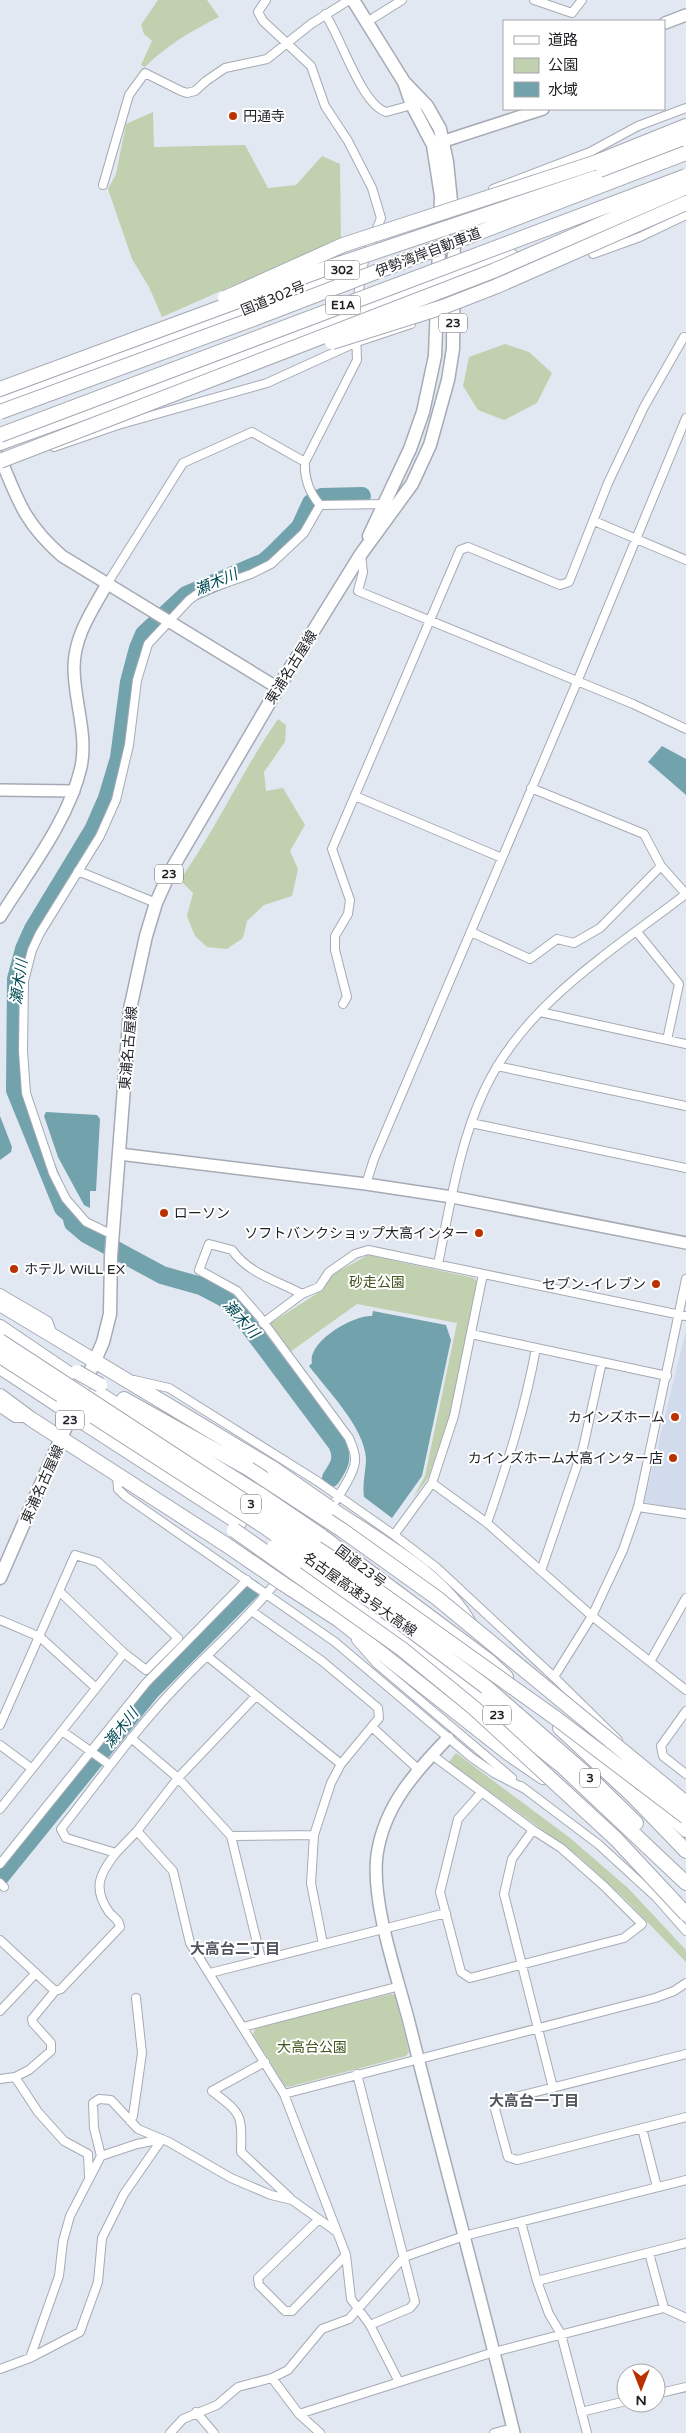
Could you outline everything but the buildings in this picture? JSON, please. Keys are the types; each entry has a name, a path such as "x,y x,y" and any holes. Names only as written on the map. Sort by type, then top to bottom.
{"highway":[{"path":"136,341 300,262 343,245 594,162 686,126"},
{"name":"国道302号","path":"0,404 141,352 364,261 568,189 686,139"},
{"path":"0,390 381,250 686,149"},
{"name":"伊勢湾岸自動車道","path":"0,412 256,318 686,153"},
{"name":"伊勢湾岸自動車道","path":"0,434 686,176"},
{"path":"0,443 436,286 686,187"},
{"path":"1,461 184,388 493,271 686,187"},
{"path":"184,388 443,307 506,283 686,203"},
{"path":"0,1304 54,1336 94,1363 123,1378 274,1469 426,1574 460,1607 489,1661"},
{"name":"国道23号","path":"4,1335 98,1388 320,1535 489,1661 633,1796 686,1851"},
{"name":"名古屋高速3号大高線","path":"4,1335 333,1559 557,1719 686,1816"},
{"name":"名古屋高速3号大高線","path":"0,1356 262,1525 435,1648 486,1687 587,1775 686,1876"},
{"name":"23","path":"0,1367 97,1431 126,1456 237,1527 296,1562 426,1657 562,1766 686,1883"},
{"path":"98,1388 249,1469 342,1530 437,1598 686,1803"},
{"path":"0,1396 31,1419 63,1437 339,1620 508,1753 634,1841 686,1883"},
{"path":"237,1527 402,1649 474,1708 602,1826 686,1914"},
{"path":"633,1796 654,1801 686,1830"}],"main road":[{"name":"東浦名古屋線","path":"353,0 404,82 427,106 440,129 438,143 441,196 436,286 435,356 423,412 410,449 383,503 361,554"},
{"name":"東浦名古屋線","path":"0,1578 104,1342 110,1314 111,1256 130,1008 136,974 156,903 186,841 278,688 361,554 398,506 412,484 430,444 441,413 453,349 454,230 452,205 438,143 412,105 404,82"}],"street":[{"path":"266,0 258,12 262,21 311,66 325,106 348,141 372,188 381,218 364,261 355,315 358,342 357,360 305,462 306,481 317,501"},
{"path":"104,185 129,95 145,73 187,93 195,91 225,68 267,59 325,14 349,0"},
{"path":"367,22 402,0"},
{"path":"534,0 572,12 582,0"},
{"path":"325,14 335,29 354,76 380,108 386,112 412,105"},
{"path":"666,22 686,15"},
{"path":"452,205 590,152 638,126 686,108"},
{"path":"438,143 540,110"},
{"path":"593,254 640,237 686,215"},
{"path":"278,688 62,556 43,540 20,508 1,461 118,425 267,383 358,342 435,316"},
{"path":"343,1004 347,997 335,950 335,936 348,914 350,900 332,849 460,550 468,548 560,585 569,582 608,483 644,407 684,337"},
{"path":"366,1184 374,1158 577,682 686,418"},
{"path":"0,917 58,824 74,791 81,766 83,747 74,669 76,647 83,626 107,584 183,463 252,432 305,462"},
{"path":"317,501 383,503 398,506"},
{"path":"113,1238 86,1222 66,1199 50,1164 26,1093 22,1051 24,981 32,950 40,933 108,820 116,800 126,761 137,680 148,644 166,619 200,592 252,574 271,564 304,533 317,501"},
{"path":"594,521 686,560"},
{"path":"361,554 363,572 358,591 686,728"},
{"path":"438,1264 452,1197 471,1123 497,1066 522,1030 578,976 686,894 661,866 644,834 531,788"},
{"path":"0,790 74,791"},
{"path":"355,796 502,858"},
{"path":"471,932 530,959 557,939 574,943 600,928 661,866"},
{"path":"78,871 156,903"},
{"path":"637,932 679,984 667,1040"},
{"path":"540,1012 686,1044"},
{"path":"497,1066 686,1106"},
{"path":"471,1123 686,1168"},
{"path":"119,1154 366,1184 452,1197 686,1243"},
{"path":"116,1853 66,1838 61,1829 108,1764 130,1738 207,1656 268,1595 339,1495 355,1464 355,1452 349,1438 263,1323 236,1291 199,1270 209,1244 232,1250 238,1259 270,1281 286,1285 302,1294"},
{"path":"263,1323 302,1294 319,1287 330,1272 361,1251 438,1264 682,1316"},
{"path":"394,1535 432,1483 454,1416 483,1274"},
{"path":"554,1677 592,1616 623,1550 638,1507 682,1316 686,1279"},
{"path":"0,1293 48,1321 54,1336"},
{"path":"471,1334 667,1376"},
{"path":"487,1523 513,1448 527,1397 536,1348"},
{"path":"541,1571 583,1448 602,1362"},
{"path":"123,1378 169,1388 236,1428 339,1495 437,1568 608,1729 686,1816"},
{"path":"0,1408 16,1418 31,1419"},
{"path":"117,1473 118,1489 125,1496 335,1642 448,1738 494,1773 523,1788"},
{"path":"432,1483 487,1523 592,1616 686,1690"},
{"path":"638,1507 686,1514"},
{"path":"0,1725 75,1555 98,1562 178,1638 146,1670 124,1654 60,1592"},
{"path":"0,1864 146,1684 247,1580"},
{"path":"650,1660 686,1598"},
{"path":"252,1612 322,1661 378,1708 379,1718 340,1764 314,1835 311,1883 323,1944"},
{"path":"0,1620 40,1637 96,1688"},
{"path":"339,1620 377,1664 523,1788 598,1844 656,1897 686,1931"},
{"path":"0,1809 124,1654"},
{"path":"207,1656 340,1764"},
{"path":"0,2079 16,2077 29,2070 51,2051 50,2043 33,2023 32,2018 55,1991 61,1989 120,1927 119,1922 109,1911 99,1892 102,1871 137,1831 178,1778 256,1696"},
{"path":"686,1711 661,1746 663,1756 686,1774"},
{"path":"372,1727 418,1770"},
{"path":"62,1731 90,1753 108,1764"},
{"path":"130,1738 178,1778 230,1836 261,1959"},
{"path":"448,1738 418,1770 398,1796 382,1834 377,1857 378,1891 385,1928 514,2431 494,2433"},
{"path":"0,1744 31,1768"},
{"path":"432,1755 481,1793 561,1848 604,1886 642,1924 624,1938 523,1965 470,1978 461,1972 440,1892 458,1818 481,1793"},
{"path":"533,1830 512,1859 504,1894 553,2088"},
{"path":"137,1831 173,1871 190,1942 284,2094 346,2255 351,2299 370,2325 399,2382"},
{"path":"230,1836 314,1835"},
{"path":"210,1973 446,1913"},
{"path":"0,1940 55,1991"},
{"path":"0,2011 36,1973"},
{"path":"284,2094 656,1998 674,1991 686,1982"},
{"path":"243,2027 400,1986"},
{"path":"130,2121 133,2116 142,2053 136,1998"},
{"path":"686,2054 500,2101 495,2108 508,2157 517,2160 686,2117"},
{"path":"265,2062 212,2091 234,2108 240,2116 241,2152 292,2200 337,2232"},
{"path":"357,2074 415,2302 410,2308 370,2325"},
{"path":"16,2077 38,2112 64,2141 88,2154 89,2178"},
{"path":"102,2156 94,2128 93,2103 99,2099 111,2100 138,2129 162,2139 231,2178 292,2200"},
{"path":"642,2128 657,2187"},
{"path":"30,2358 59,2276 63,2242 70,2216 102,2156 137,2144 162,2139"},
{"path":"0,2370 30,2358 80,2332 98,2282 102,2238 124,2194 162,2139"},
{"path":"170,2433 183,2419 196,2412 217,2405 238,2388 272,2378 288,2370 322,2329 349,2319 404,2257 464,2236 686,2180"},
{"path":"318,2220 258,2278 258,2285 284,2311 292,2310 346,2255"},
{"path":"520,2222 537,2281 549,2314 561,2334 587,2433"},
{"path":"537,2281 686,2243"},
{"path":"649,2253 664,2308"},
{"path":"299,2414 494,2352 664,2308 686,2318"},
{"path":"272,2378 299,2414 320,2433"},
{"path":"666,2391 686,2386"},
{"path":"581,2412 616,2403"},
{"path":"196,2412 214,2433"}],"shaded area":[{"name":"カインズホーム","path":"686,1330 686,1511 644,1502"}],"green space":[{"path":"158,0 207,0 219,17 180,39 145,67 141,65 152,41 144,34 141,25"},
{"path":"153,112 154,147 245,145 268,188 296,185 322,156 340,164 341,238 162,317 149,287 132,259 108,189 116,174 126,124"},
{"path":"505,344 529,352 552,373 537,403 504,420 478,410 463,386 469,357"},
{"path":"278,719 286,725 285,742 264,772 266,791 283,788 305,825 290,851 298,869 292,896 264,905 247,921 243,938 227,949 207,947 195,936 187,916 193,893 180,880"},
{"name":"砂走公園","path":"368,1255 474,1278 477,1281 450,1415 428,1478 413,1498 425,1476 457,1323 357,1304 290,1352 271,1327 271,1323 321,1291 332,1275"},
{"path":"456,1753 570,1838 628,1888 686,1950 686,1962 624,1898 577,1855 449,1762"},
{"name":"大高台公園","path":"391,1994 395,1995 409,2052 406,2056 288,2087 285,2086 253,2034 256,2027"}],"water":[{"path":"662,746 686,759 686,795 648,762"},
{"path":"46,1112 97,1115 100,1119 96,1191 90,1191 90,1208 84,1205 58,1157 44,1116"},
{"path":"0,1116 12,1147 11,1152 0,1160"},
{"path":"373,1311 446,1325 451,1340 422,1476 392,1518 364,1497 363,1487 366,1458 359,1434 343,1409 309,1366 312,1363 312,1355 317,1347 333,1331 354,1320 372,1316"}],"waterway":[{"name":"瀬木川","path":"331,1478 340,1462 337,1444 242,1317 224,1298 201,1286 162,1275 86,1234 73,1223 71,1215 63,1208 15,1090 16,979 24,949 33,929 93,830 107,798 119,758 129,682 138,648 144,634 186,595 264,562 300,527 311,503 322,497 362,496"},
{"name":"瀬木川","path":"0,1877 150,1692 252,1589"}],"place":[{"name":"円通寺","path":"233,116"},
{"name":"ローソン","path":"164,1213"},
{"name":"ソフトバンクショップ大高インター","path":"479,1233"},
{"name":"ホテル WiLL EX","path":"14,1269"},
{"name":"セブン-イレブン","path":"656,1284"},
{"name":"カインズホーム","path":"675,1417"},
{"name":"カインズホーム大高インター店","path":"673,1458"}],"district":[{"name":"大高台二丁目","path":"235,1949"},
{"name":"大高台一丁目","path":"534,2101"}]}
